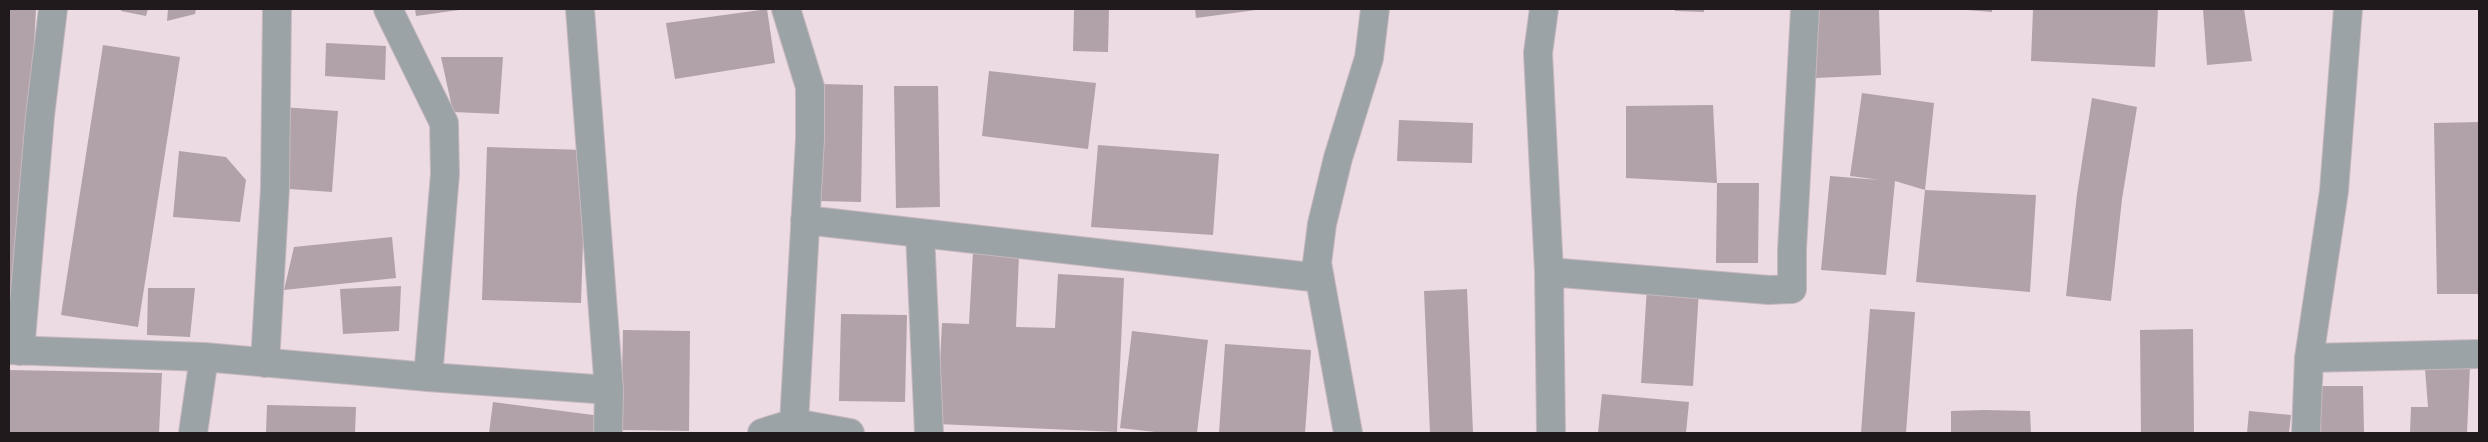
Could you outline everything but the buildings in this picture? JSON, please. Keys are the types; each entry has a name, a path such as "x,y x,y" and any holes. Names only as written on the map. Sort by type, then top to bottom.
{"street":[{"path":"53,9 14,350 204,358 428,378 609,390"},
{"path":"265,363 276,188 277,9"},
{"path":"388,9 444,123 445,174 428,378"},
{"path":"580,9 609,390 608,433"},
{"path":"786,9 810,86 794,424"},
{"path":"1348,433 1318,263 1322,224 1338,158 1368,58 1375,9"},
{"path":"1544,9 1538,52 1550,272 1551,433"},
{"path":"1550,272 1769,290 1792,289 1792,250 1805,9"},
{"path":"2306,433 2310,358 2334,191 2348,9"},
{"path":"805,220 1320,278"},
{"path":"920,233 929,433"},
{"path":"2310,358 2479,354"},
{"path":"194,433 204,358"},
{"path":"762,433 794,424 850,433"}]}
